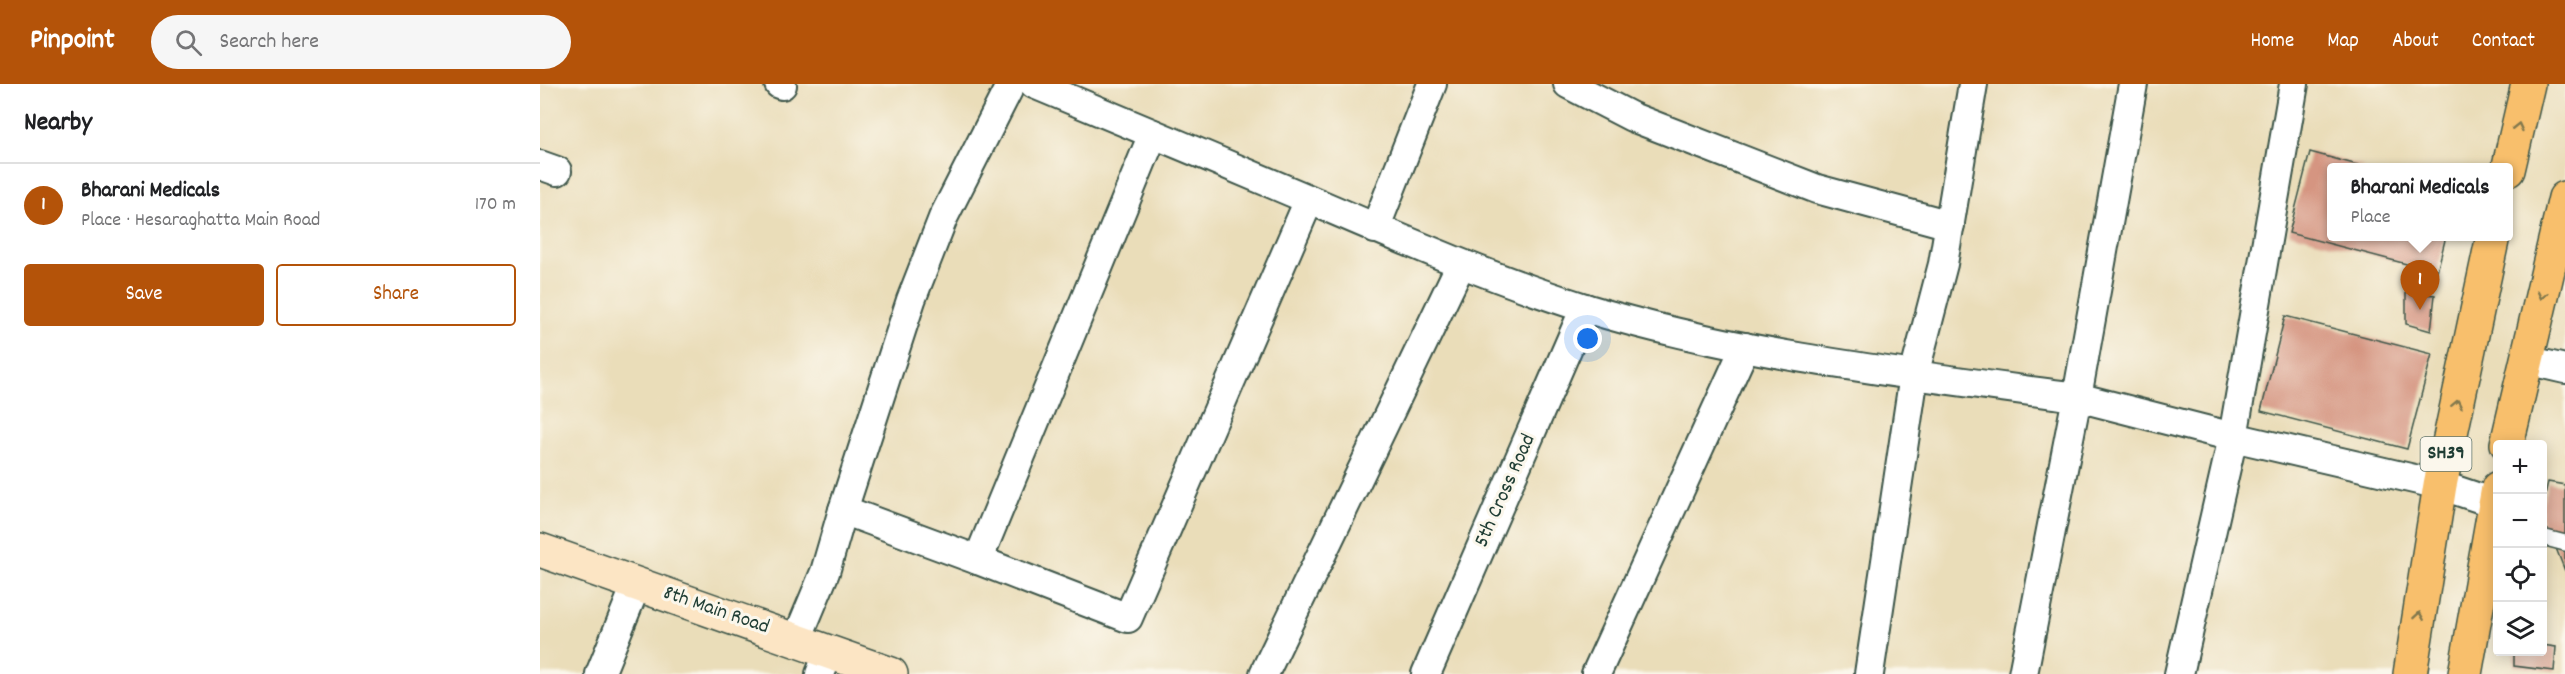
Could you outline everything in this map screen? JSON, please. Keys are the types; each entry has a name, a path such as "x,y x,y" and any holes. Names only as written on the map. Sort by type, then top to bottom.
{"main road":[{"path":"2510,163 2528,84"},
{"path":"2508,440 2565,198"},
{"name":"SH39","path":"2410,674 2440,485 2492,241"},
{"path":"2464,674 2493,520"}],"street":[{"path":"797,639 825,572 843,510 923,269 943,218 1011,84"},
{"path":"1034,84 1461,264 1586,308 1745,347 1914,375 2077,397 2233,437 2440,485 2493,508"},
{"path":"1376,229 1432,84"},
{"path":"1568,84 1632,117 1816,189 1950,225"},
{"path":"1869,674 1914,375 1943,264 1973,84"},
{"path":"2023,674 2077,397 2133,84"},
{"path":"2179,674 2233,437 2294,84"},
{"path":"978,560 1153,134"},
{"path":"843,510 1128,618 1309,200"},
{"path":"1264,674 1461,264"},
{"name":"5th Cross Road","path":"1426,674 1586,308"},
{"path":"1596,674 1745,347"},
{"path":"2526,360 2565,369"},
{"name":"8th Main Road","path":"540,550 797,639 824,663 891,674"},
{"path":"600,674 637,583"}],"lane":[{"path":"2547,538 2565,543"}],"building":[{"path":"2310,152 2350,163 2327,163 2327,241 2445,241 2437,272 2289,233"},
{"path":"2406,292 2435,295 2431,331 2406,324"},
{"path":"2285,316 2432,354 2407,449 2261,411"},
{"path":"2548,482 2565,485 2565,538 2547,534"},
{"path":"2554,543 2565,547 2565,571"},
{"path":"2547,646 2556,647 2554,671 2514,666 2514,656 2547,656"}],"place":[{"name":"Bharani Medicals","path":"2420,310"}]}
